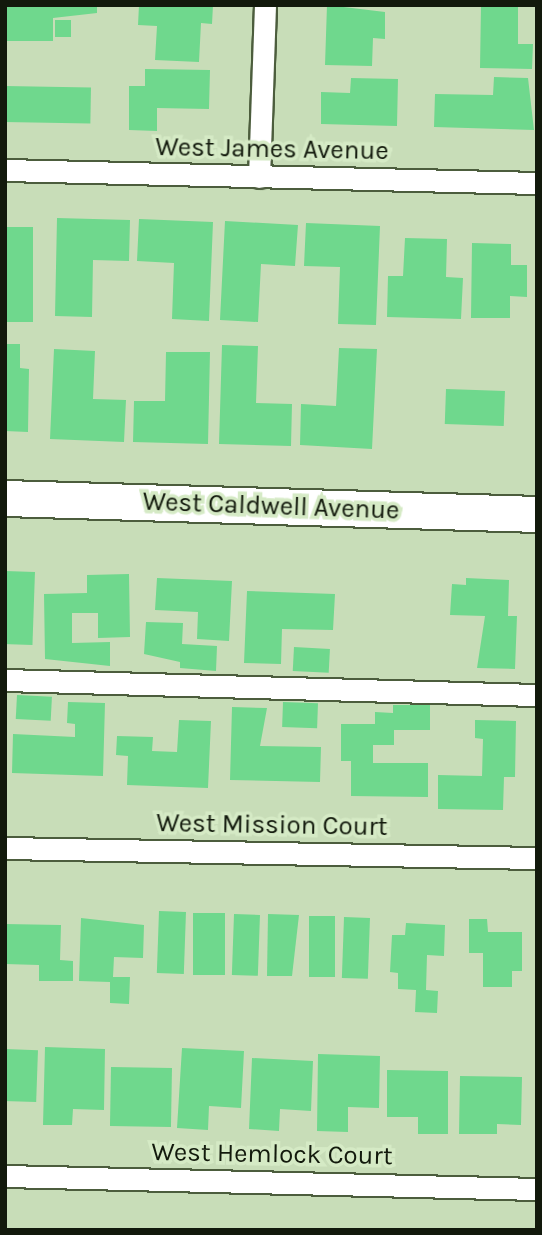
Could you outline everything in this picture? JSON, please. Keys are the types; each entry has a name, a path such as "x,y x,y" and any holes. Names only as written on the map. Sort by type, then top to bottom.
{"main road":[{"name":"West Caldwell Avenue","path":"5,498 537,514"}],"street":[{"path":"259,177 265,5"},
{"name":"West James Avenue","path":"5,170 537,183"},
{"path":"5,680 537,695"},
{"name":"West Mission Court","path":"5,848 537,858"},
{"name":"West Hemlock Court","path":"5,1175 537,1189"}],"building":[{"path":"7,5 97,5 97,13 53,18 53,41 5,41"},
{"path":"139,5 213,5 212,24 201,23 199,62 155,60 157,26 138,25"},
{"path":"327,5 385,12 385,39 373,38 372,66 325,65"},
{"path":"481,5 518,5 518,44 533,44 532,69 480,68"},
{"path":"55,20 71,20 71,37 55,37"},
{"path":"145,69 210,70 209,109 157,108 157,131 129,130 129,86 145,86"},
{"path":"494,77 528,78 534,130 434,127 435,94 493,95"},
{"path":"351,78 398,79 397,126 321,124 321,92 350,93"},
{"path":"5,86 91,88 90,123 5,122"},
{"path":"57,218 130,220 129,261 93,260 92,317 55,316"},
{"path":"139,219 213,222 209,321 172,319 174,263 137,261"},
{"path":"225,221 298,225 295,266 261,264 258,322 220,320"},
{"path":"306,223 380,226 376,325 338,324 340,267 304,266"},
{"path":"5,227 33,227 33,322 5,322"},
{"path":"405,238 447,239 446,277 463,278 461,319 387,317 388,276 403,276"},
{"path":"472,243 511,244 511,265 527,265 527,297 510,296 510,318 471,318"},
{"path":"5,344 20,344 20,368 29,369 28,432 5,431"},
{"path":"222,345 258,346 256,403 292,404 291,446 219,444"},
{"path":"339,348 377,349 372,449 300,445 301,404 336,406"},
{"path":"54,349 95,351 93,399 126,400 124,442 50,439"},
{"path":"166,352 210,352 208,444 133,442 134,401 165,401"},
{"path":"446,389 505,391 504,426 445,424"},
{"path":"5,571 35,572 32,645 5,644"},
{"path":"129,574 130,637 98,638 98,613 72,613 72,643 110,642 110,666 45,659 44,594 87,593 87,575"},
{"path":"157,578 232,581 229,641 197,639 198,612 155,610"},
{"path":"466,578 509,580 508,616 517,616 515,669 477,668 485,616 450,615 452,584 466,585"},
{"path":"247,591 335,594 333,630 282,629 281,664 244,663"},
{"path":"146,622 183,623 182,644 217,646 216,671 180,668 180,662 144,654"},
{"path":"294,647 330,649 329,673 293,671"},
{"path":"17,695 52,697 51,721 16,719"},
{"path":"68,702 105,703 103,776 12,773 13,734 75,737 75,724 67,723"},
{"path":"283,702 318,703 317,728 282,727"},
{"path":"393,705 430,705 430,730 394,730 394,745 373,745 373,763 428,763 428,797 351,796 351,761 341,761 341,724 375,724 375,712 393,713"},
{"path":"232,707 267,708 260,746 321,747 320,782 230,780"},
{"path":"179,720 211,721 208,788 127,785 128,756 116,755 117,736 153,737 152,751 177,752"},
{"path":"475,720 516,721 515,777 504,777 503,810 438,809 438,775 482,776 483,739 475,738"},
{"path":"159,911 186,912 184,974 157,973"},
{"path":"193,913 225,913 225,975 193,975"},
{"path":"234,914 260,915 258,976 232,975"},
{"path":"268,914 299,915 292,976 267,976"},
{"path":"309,916 335,916 335,977 309,977"},
{"path":"344,917 370,918 368,979 342,978"},
{"path":"81,918 144,925 143,958 114,957 113,977 130,977 129,1004 110,1003 110,982 79,981"},
{"path":"469,919 487,919 488,932 522,932 522,971 512,971 512,987 483,987 483,953 469,953"},
{"path":"406,923 445,925 444,956 427,955 426,990 438,991 437,1013 415,1012 416,990 398,989 398,973 390,972 392,935 405,935"},
{"path":"5,924 61,925 60,960 73,961 73,981 39,981 39,965 5,964"},
{"path":"45,1047 105,1049 104,1110 73,1109 72,1125 43,1125"},
{"path":"182,1048 244,1051 241,1108 209,1106 208,1130 177,1128"},
{"path":"5,1049 38,1050 36,1102 5,1101"},
{"path":"318,1054 380,1056 379,1108 348,1107 348,1132 317,1131"},
{"path":"252,1058 313,1061 311,1111 280,1109 279,1131 249,1129"},
{"path":"111,1067 172,1068 171,1127 110,1126"},
{"path":"387,1070 448,1071 448,1134 418,1134 418,1117 387,1117"},
{"path":"460,1076 522,1077 521,1125 497,1124 497,1134 459,1134"}]}
